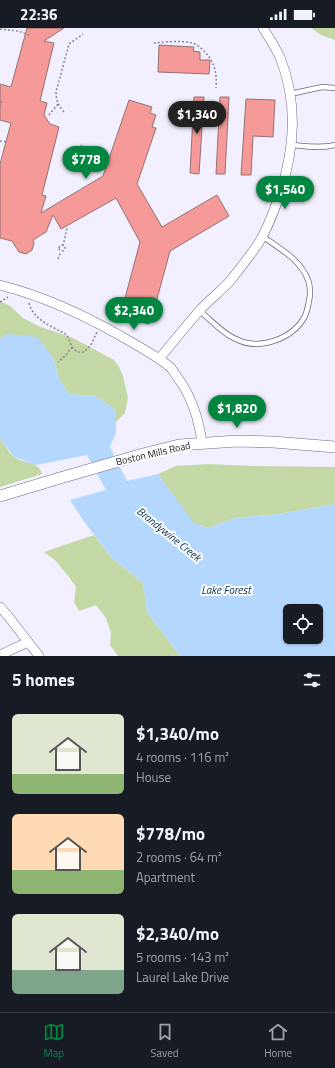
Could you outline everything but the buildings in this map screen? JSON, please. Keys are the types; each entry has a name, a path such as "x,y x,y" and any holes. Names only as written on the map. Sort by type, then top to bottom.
{"street":[{"path":"159,359 180,332 229,282 248,257 262,236 274,212 285,178 293,129 290,94 279,56 263,28"},
{"path":"0,285 27,292 60,304 101,324 159,359 172,369 185,388 192,403 200,430 202,443"},
{"name":"Boston Mills Road","path":"0,496 143,454 179,445 237,441 274,442 335,447"},
{"path":"0,607 39,656"},
{"path":"0,655 28,642"}],"lane":[{"path":"290,94 322,87 335,88"},
{"path":"291,145 314,147 335,145"},
{"path":"200,311 226,333 247,343 259,344 273,341 287,334 298,325 306,314 310,289 309,281 296,261 262,236"}],"path":[{"path":"0,29 18,31 29,35"},
{"path":"64,112 58,104 56,92 69,44 84,34"},
{"path":"154,43 186,42 193,43 200,48 210,58 214,65 216,88"},
{"path":"0,108 2,100"},
{"path":"49,116 58,104"},
{"path":"0,141 8,142"},
{"path":"81,145 93,162 104,167"},
{"path":"58,259 67,228"},
{"path":"61,251 64,251 65,249 63,246"},
{"path":"0,302 27,292 30,305 35,315 42,322 67,335 72,347 77,352 84,352 91,346 101,324"},
{"path":"58,362 66,356 72,347"}],"green space":[{"path":"311,28 335,28 335,40 321,35"},
{"path":"0,301 10,306 23,318 38,326 73,338 114,360 123,376 128,398 125,413 116,422 116,410 95,396 69,394 60,381 53,358 7,334 0,339"},
{"path":"0,439 14,457 34,464 42,474 0,487"},
{"path":"208,464 335,467 335,504 279,514 235,518 208,528 193,523 158,474 176,466"},
{"path":"94,535 112,558 143,583 147,612 180,656 118,656 110,645 111,633 106,618 96,605 79,611 74,602 76,587 55,560 44,552"}],"water":[{"name":"Lake Forest","path":"7,334 38,337 53,358 60,381 69,394 95,396 116,410 116,432 110,447 127,481 158,474 194,523 208,528 235,518 279,514 335,504 335,656 180,656 147,612 143,583 112,558 83,520 70,500 106,490 87,455 36,465 14,457 0,439 0,339"}],"water label":[{"name":"Brandywine Creek","path":"169,534"}]}
